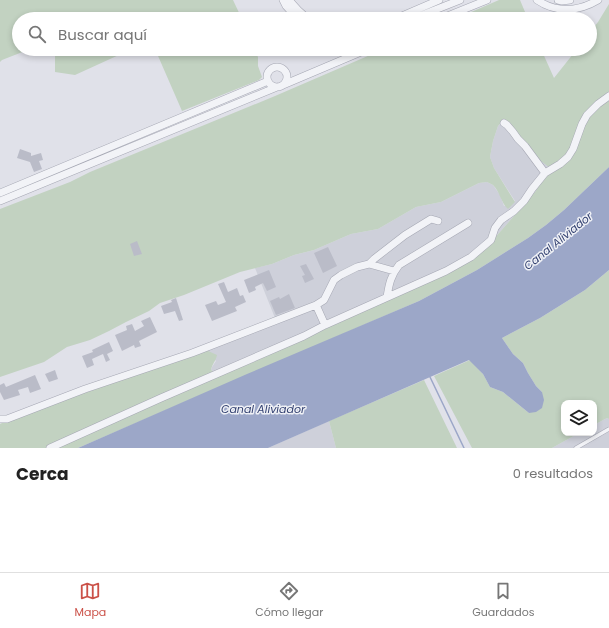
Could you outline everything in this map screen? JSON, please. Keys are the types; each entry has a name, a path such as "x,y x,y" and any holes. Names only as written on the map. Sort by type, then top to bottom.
{"street":[{"path":"282,0 292,12"},
{"path":"289,0 300,12"},
{"path":"410,12 438,0"},
{"path":"430,12 460,0"},
{"path":"457,12 486,0"},
{"path":"537,0 544,5 556,9 582,7 598,0"},
{"path":"558,0 570,0"},
{"path":"4,194 126,149 351,56"},
{"path":"278,67 284,70 287,76 285,83 280,86 271,85 267,76 272,69 278,67"},
{"path":"0,201 4,194 123,141 268,80"},
{"path":"50,448 304,336 325,325 446,271 472,257 491,240 495,228 501,220 514,211 524,201 545,173 568,157 574,149 582,124 587,114 609,96"},
{"path":"504,123 525,146 545,173"},
{"path":"123,141 126,149"},
{"path":"369,264 405,235 431,219 438,221"},
{"path":"387,297 389,281 399,265 468,223"},
{"path":"0,419 8,419 85,390 192,353 316,305 324,300 334,280 340,275 357,267 369,264 394,271"},
{"path":"316,305 325,325"}],"lane":[{"path":"576,448 609,429"}],"shaded area":[{"path":"504,119 550,167 549,171 535,192 492,241 473,259 219,375 211,370 216,361 206,350 277,323 255,268 314,250 351,234 378,229 416,207 441,202 479,183 487,182 493,185 500,195 504,206 515,201 494,168 490,157 498,126"},
{"path":"607,418 609,419 609,448 552,448 574,436 597,436 597,423"},
{"path":"329,421 336,448 268,448"}],"green space":[{"path":"0,0 233,0 239,12 12,12 12,56 0,62"},
{"path":"499,0 520,0 525,12 471,12"},
{"path":"609,4 609,167 564,210 528,238 477,270 419,301 78,448 0,448 0,424 8,420 206,350 217,355 211,370 219,375 445,275 492,241 535,192 550,168 541,161 504,119 498,126 490,157 494,168 515,202 508,209 493,185 487,182 479,183 441,202 416,207 378,229 351,234 314,250 294,255 272,264 240,272 184,295 160,303 149,311 90,340 67,347 44,362 0,377 0,209 70,182 90,172 368,56 544,56 554,78 571,56 597,56 598,22"},
{"path":"55,56 117,56 75,75 55,72"},
{"path":"158,56 258,56 258,66 262,77 259,80 182,111"},
{"path":"609,270 609,419 607,418 597,423 597,400 561,400 561,436 574,436 552,448 472,448 434,376 470,360 483,374 490,387 503,392 529,413 542,392 536,386 523,363 513,354 502,338 540,318 585,290"},
{"path":"424,380 457,448 336,448 329,421"}],"water":[{"name":"Canal Aliviador","path":"609,167 609,270 585,290 540,318 502,338 513,354 523,363 536,386 542,392 544,400 542,408 536,412 529,413 503,392 490,387 483,374 469,360 268,448 78,448 419,301 477,270 528,238 564,210"}],"building":[{"path":"20,149 31,153 31,156 41,153 43,160 39,161 42,169 34,172 30,162 17,158"},
{"path":"137,241 142,254 134,256 130,244"},
{"path":"328,247 337,266 323,273 314,253"},
{"path":"306,264 314,279 305,283 302,276 305,275 300,266"},
{"path":"269,270 276,287 267,291 263,283 255,287 256,290 249,293 244,280"},
{"path":"224,282 228,292 237,288 240,296 243,295 246,302 235,307 237,311 212,321 205,305 216,301 218,305 226,302 218,284"},
{"path":"289,294 295,308 276,315 270,301 279,297 280,299"},
{"path":"176,298 183,320 179,321 175,311 164,314 161,306 172,302 171,300"},
{"path":"150,317 157,332 139,341 141,346 135,348 134,345 122,351 115,335 127,330 126,326 132,324 135,331 144,326 141,321"},
{"path":"109,342 113,351 107,354 110,360 106,362 103,354 92,359 94,365 87,368 82,356 93,352 92,350"},
{"path":"55,370 58,379 49,382 45,374"},
{"path":"35,375 41,389 30,393 28,387 18,390 20,395 4,400 0,392 0,385 4,383 6,387"}],"waterway":[{"path":"430,377 464,448"}]}
